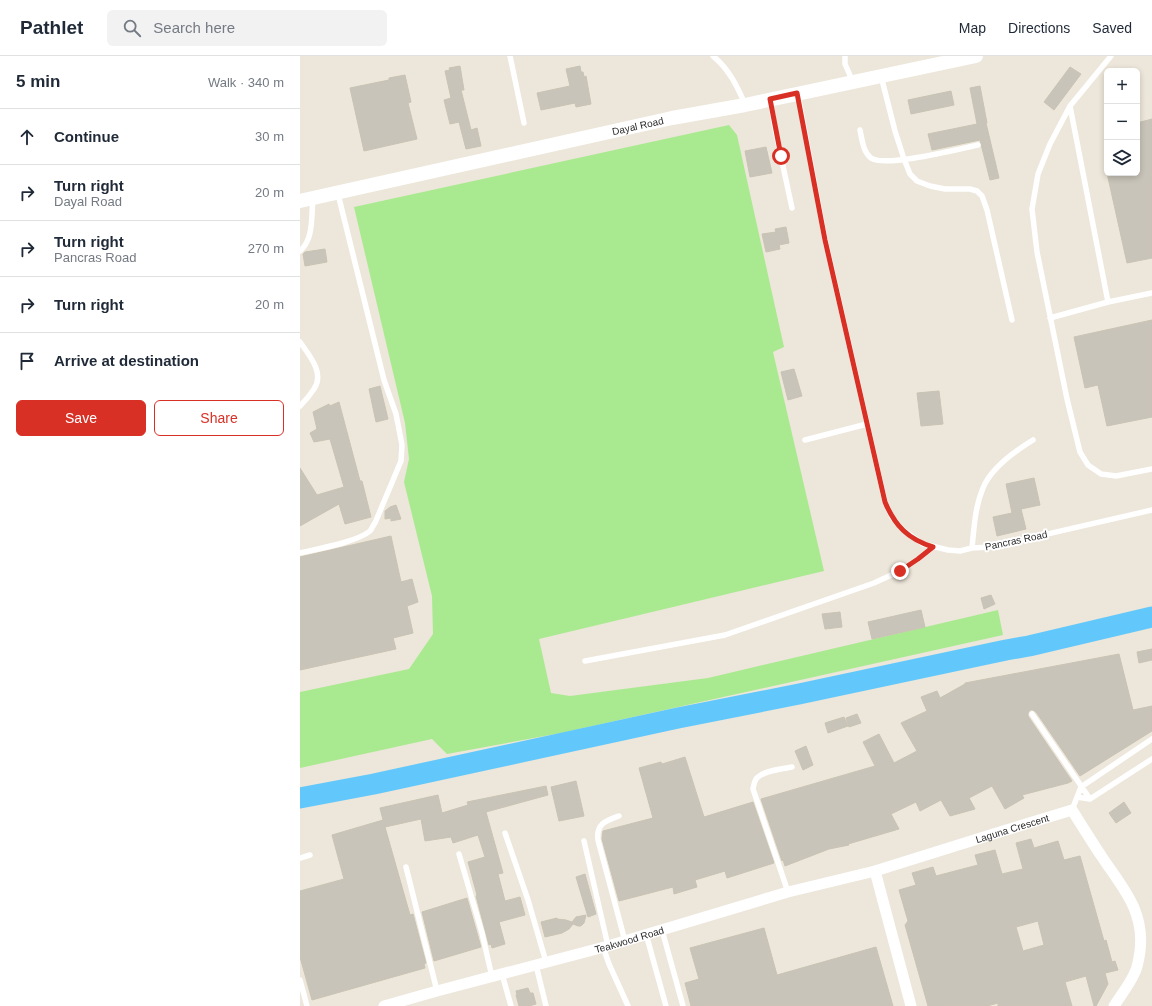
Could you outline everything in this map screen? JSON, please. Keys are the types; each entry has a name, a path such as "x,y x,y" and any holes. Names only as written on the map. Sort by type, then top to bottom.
{"street":[{"name":"Dayal Road","path":"306,199 672,118 745,105 951,59 976,56"},
{"name":"Laguna Crescent","path":"875,872 1072,810"},
{"path":"1072,810 1103,858 1116,875 1137,913 1141,940 1136,971 1114,1006"},
{"name":"Teakwood Road","path":"384,1006 625,941 788,892 875,872"},
{"path":"875,872 912,1006"}],"lane":[{"path":"510,56 524,123"},
{"path":"713,56 730,74 745,105"},
{"path":"845,56 845,64 853,82"},
{"path":"1111,56 1070,106 1050,144 1038,174 1032,209 1037,252 1050,318 1080,452 1088,465 1101,474 1116,476 1152,469"},
{"path":"881,75 904,159 910,174 923,184 945,189 970,189 977,191 982,196 987,210 1012,320"},
{"name":"Pancras Road","path":"797,93 825,240 885,502 892,517 903,530 923,544 948,550 960,551 972,548 991,547 1152,510"},
{"path":"770,99 792,208"},
{"path":"1070,106 1108,302"},
{"path":"860,130 863,145 870,158 880,161 904,159 978,145"},
{"path":"300,553 338,544 356,538 370,531 375,523 401,461 402,445 396,414 384,380 338,192"},
{"path":"300,251 306,246 310,236 306,199"},
{"path":"1050,318 1108,302 1152,293"},
{"path":"300,342 315,365 318,374 314,389 300,406"},
{"path":"804,440 867,424"},
{"path":"972,548 976,515 983,487 989,476 1012,453 1033,440"},
{"path":"585,661 725,635 874,583 900,571 933,547"},
{"path":"1032,714 1090,799"},
{"path":"1072,810 1081,787 1152,739"},
{"path":"1078,797 1090,799 1152,760"},
{"path":"788,892 753,789 754,783 758,777 769,772 792,767"},
{"path":"619,816 606,821 599,828 597,833 625,941"},
{"path":"505,832 528,900 541,963 546,1006"},
{"path":"584,840 609,964 628,1006"},
{"path":"459,854 482,933 497,975 511,1006"},
{"path":"300,858 310,855"},
{"path":"406,867 437,991"},
{"path":"662,930 683,1006"},
{"path":"646,934 666,1006"},
{"path":"300,980 307,1006"}],"green space":[{"path":"729,125 737,135 784,347 773,352 824,571 539,639 551,693 570,696 708,678 998,610 1003,635 561,733 447,754 432,739 300,768 300,692 409,669 433,634 432,596 404,482 409,459 405,423 354,207"}],"building":[{"path":"460,66 464,90 461,90 471,130 477,128 481,146 466,149 459,122 450,124 444,100 451,98 445,71 450,70 449,68"},
{"path":"580,66 584,77 586,76 591,104 576,107 575,103 541,110 537,93 570,86 566,69"},
{"path":"1070,67 1081,74 1054,110 1044,102"},
{"path":"405,75 411,102 408,103 417,139 364,151 350,88"},
{"path":"980,86 986,123 999,178 990,180 980,140 932,150 928,134 977,124 970,88"},
{"path":"951,91 954,105 911,114 908,100"},
{"path":"1152,119 1152,258 1127,263 1108,176 1140,176 1140,122"},
{"path":"766,147 772,173 750,177 745,151"},
{"path":"786,227 789,243 779,245 780,249 766,252 762,234 776,232 775,229"},
{"path":"325,249 327,262 305,266 303,254 305,252"},
{"path":"1152,320 1152,417 1107,426 1098,385 1085,388 1074,337"},
{"path":"794,369 802,396 788,400 781,372"},
{"path":"380,386 388,419 376,422 369,389"},
{"path":"939,391 943,424 921,426 917,393"},
{"path":"339,402 371,517 345,524 339,504 300,526 300,468 317,495 344,487 330,439 314,442 310,433 317,429 313,412 329,404 330,406"},
{"path":"1034,478 1040,505 1021,509 1026,529 997,536 993,517 1012,513 1006,484"},
{"path":"396,505 401,519 391,521 391,518 385,519 385,511"},
{"path":"391,536 401,582 412,579 418,602 407,606 413,633 393,638 396,649 300,670 300,557"},
{"path":"991,595 995,604 984,609 981,598"},
{"path":"921,610 925,627 872,639 868,622"},
{"path":"840,612 842,627 825,629 822,614"},
{"path":"1152,649 1152,660 1139,663 1137,652"},
{"path":"1119,654 1133,710 1152,706 1152,731 1080,776 1036,712 1030,710 1028,716 1072,781 1022,795 1024,798 1005,809 992,786 969,798 975,809 950,816 941,800 920,811 916,802 891,814 899,829 848,844 849,845 829,849 785,866 761,799 875,766 863,742 879,734 894,763 917,751 901,723 927,711 921,697 937,691 940,698 965,683"},
{"path":"857,714 861,723 849,727 846,718"},
{"path":"844,717 848,726 828,733 825,723"},
{"path":"806,746 813,765 803,770 795,751"},
{"path":"685,757 704,817 753,802 774,863 727,878 725,871 695,880 697,887 674,894 673,887 619,901 602,839 603,831 653,818 639,768 661,762 662,764"},
{"path":"576,781 584,816 559,821 551,787"},
{"path":"546,786 548,795 486,812 503,873 498,874 505,901 520,897 525,915 499,922 505,944 492,948 491,944 489,945 476,896 477,895 468,862 485,857 478,835 453,843 451,837 425,841 421,819 385,827 410,915 413,914 426,963 424,964 425,968 312,1000 300,957 300,891 344,879 332,835 383,820 380,808 438,795 442,813 468,805 467,802"},
{"path":"1124,802 1131,813 1116,823 1109,813"},
{"path":"1031,839 1034,848 1058,841 1064,860 1080,856 1104,941 1106,940 1112,962 1115,961 1118,970 1105,973 1108,984 1096,1006 1094,1006 1086,976 1065,982 1072,1006 998,1006 998,1003 987,1006 928,1006 905,925 908,921 899,890 916,885 912,873 933,867 936,876 978,865 975,855 995,850 1002,874 1023,869 1016,843","holes":["1038,921 1044,945 1023,951 1016,927"]},
{"path":"585,874 596,914 588,917 576,877"},
{"path":"467,898 481,947 434,961 422,912"},
{"path":"586,915 584,923 581,926 573,924 569,929 562,933 545,937 541,922 557,918 572,922 576,917"},
{"path":"764,928 777,975 876,947 893,1006 691,1006 685,983 699,979 690,948"},
{"path":"528,988 530,993 533,993 536,1004 519,1006 516,991"}],"waterway":[{"path":"300,798 374,784 678,718 1029,646 1152,617"}],"route":[{"path":"781,156 770,99 797,93 825,240 885,502 892,517 903,530 923,544 933,547 900,571"}]}
